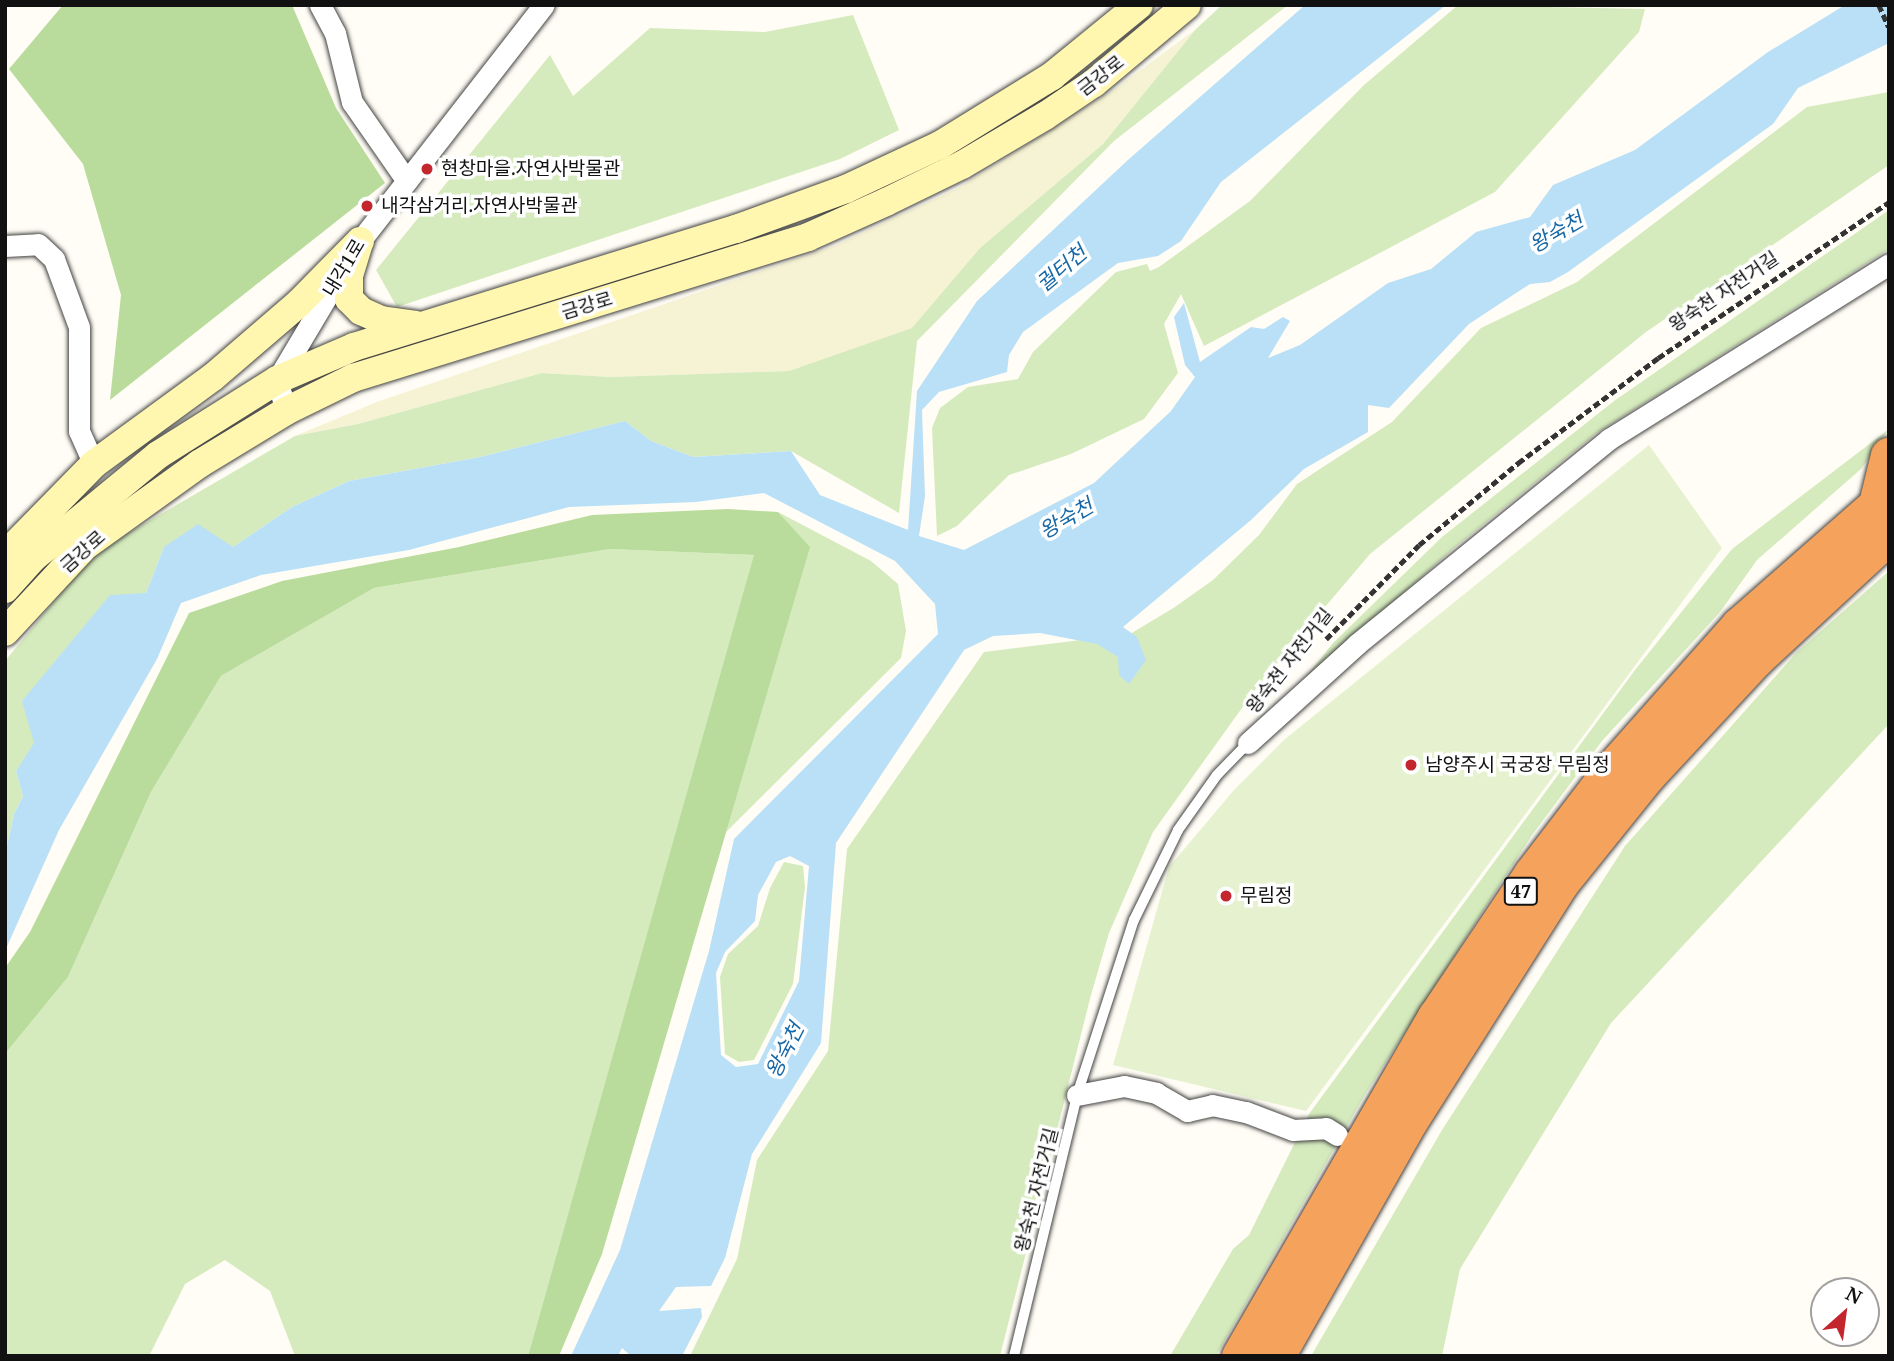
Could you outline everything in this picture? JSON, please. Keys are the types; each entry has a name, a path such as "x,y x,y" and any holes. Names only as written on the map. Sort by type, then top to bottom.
{"highway":[{"path":"1885,511 1889,455"},
{"name":"47","path":"1240,1356 1436,1017 1532,874 1613,768 1739,626 1885,511"},
{"name":"47","path":"1276,1356 1409,1121 1560,883 1646,776 1756,658 1885,511"}],"main road":[{"name":"금강로","path":"5,589 33,558 158,455 277,380 421,326 736,229 846,189 940,145 1052,76 1139,5"},
{"name":"금강로","path":"5,632 85,546 199,464 286,411 353,378 819,232 962,165 1045,116 1094,83 1187,5"},
{"path":"360,241 349,276 349,299 361,311 381,320 421,326"},
{"path":"5,555 94,464 213,377 299,303 360,241"}],"street":[{"path":"320,5 335,33 352,102 407,181"},
{"name":"내각1로","path":"277,380 360,241 544,5"},
{"path":"5,246 38,244 54,259 79,327 79,431 94,464"},
{"path":"1248,743 1357,644 1609,439 1889,264"},
{"path":"277,380 286,411"},
{"path":"1077,1096 1124,1086 1156,1093 1186,1111 1212,1105 1246,1112 1293,1130 1325,1128 1337,1135"}],"lane":[{"name":"왕숙천 자전거길","path":"1014,1356 1077,1096 1152,875 1217,775 1248,743"}],"path":[{"path":"1879,5 1889,27"},
{"name":"왕숙천 자전거길","path":"1319,647 1454,513 1658,358 1889,202"}],"shaded area":[{"path":"1196,29 1103,144 980,248 913,328 789,371 611,377 542,373 358,424 295,436 377,402 834,246 958,188 1115,89"}],"green space":[{"path":"63,5 292,5 336,108 385,183 110,400 121,295 83,164 9,69"},
{"path":"1222,5 1288,5 1114,141 917,341 899,513 791,451 693,457 651,441 625,421 480,457 349,481 292,507 233,547 164,547 146,593 16,771 23,796 14,814 5,855 5,661 94,553 295,436 358,424 542,373 611,377 789,371 912,328 980,248 1103,144 1196,29"},
{"path":"1458,5 1645,9 1639,32 1495,192 1204,346 1181,294 1164,324 1178,373 1144,419 1071,454 1009,475 957,526 937,536 932,428 940,408 968,387 1018,379 1033,352 1116,272 1147,264 1150,271 1159,267 1250,201 1364,85"},
{"path":"853,15 899,130 840,159 397,307 376,270 550,55 573,96 650,28 765,32"},
{"path":"1889,92 1889,165 1646,332 1370,554 1257,687 1153,832 1109,933 1000,1356 690,1356 737,1259 757,1160 828,1051 847,849 984,652 1130,634 1175,607 1213,580 1259,535 1297,484 1392,422 1481,328 1577,282 1807,107"},
{"path":"1889,210 1889,249 1598,432 1454,548 1296,689 1333,643 1442,537 1614,401"},
{"path":"1889,429 1861,469 1757,560 1720,612 1602,741 1532,835 1366,1093 1216,1356 1170,1356 1233,1249 1249,1235 1309,1114 1635,670 1732,549"},
{"name":"남양주시 국궁장 무림정","path":"1649,445 1722,548 1306,1111 1113,1065 1169,867 1234,790 1285,739"},
{"path":"728,509 778,512 810,547 602,1254 559,1356 528,1356 754,555 610,549 374,588 221,676 151,792 68,977 5,1054 5,968 30,932 189,613 282,581 459,547 592,515"},
{"path":"778,512 871,561 898,584 906,631 901,658 726,832 809,548"},
{"path":"610,549 755,555 528,1356 295,1356 270,1291 225,1260 185,1284 149,1356 5,1356 5,1054 68,977 151,792 221,676 374,588"},
{"path":"1889,571 1889,724 1611,1023 1460,1269 1442,1356 1311,1356 1442,1130 1625,846 1797,652"},
{"path":"784,862 803,866 805,887 793,984 754,1060 739,1062 725,1054 720,977 728,954 758,926 770,888"}],"water":[{"path":"1305,5 1446,5 1221,182 1181,241 1158,256 1118,263 1023,332 1009,355 1007,372 939,392 922,410 925,496 919,536 964,550 1094,483 1171,411 1195,377 1185,365 1174,317 1184,303 1200,362 1251,327 1264,329 1283,317 1290,321 1268,358 1300,345 1388,283 1431,269 1476,232 1530,217 1553,185 1635,150 1768,52 1845,5 1889,5 1889,43 1798,88 1773,124 1568,272 1550,282 1530,284 1469,324 1389,408 1368,405 1368,432 1304,469 1251,520 1123,627 1137,637 1146,660 1129,684 1119,675 1118,657 1097,644 1040,633 993,636 964,650 836,843 821,1043 752,1154 725,1258 711,1286 676,1287 659,1311 701,1308 702,1317 682,1356 631,1356 622,1348 618,1356 571,1356 620,1250 709,951 734,839 938,634 935,604 895,561 764,493 696,502 569,507 409,550 261,575 181,603 157,659 59,830 5,951 5,855 14,814 23,796 16,771 34,743 22,701 110,595 146,593 164,547 198,524 233,547 292,507 349,481 480,457 625,421 651,441 693,457 791,451 820,495 908,530 917,391 977,301 1129,159","holes":["790,856 809,866 799,981 758,1064 736,1067 721,1055 716,973 725,952 755,921 758,895 776,862"]}],"place":[{"name":"현창마을.자연사박물관","path":"427,169"},
{"name":"내각삼거리.자연사박물관","path":"367,206"},
{"name":"남양주시 국궁장 무림정","path":"1411,765"},
{"name":"무림정","path":"1226,896"}],"water label":[{"name":"왕숙천","path":"1556,232"},
{"name":"궐터천","path":"1061,268"},
{"name":"왕숙천","path":"1066,518"},
{"name":"왕숙천","path":"784,1050"}]}
